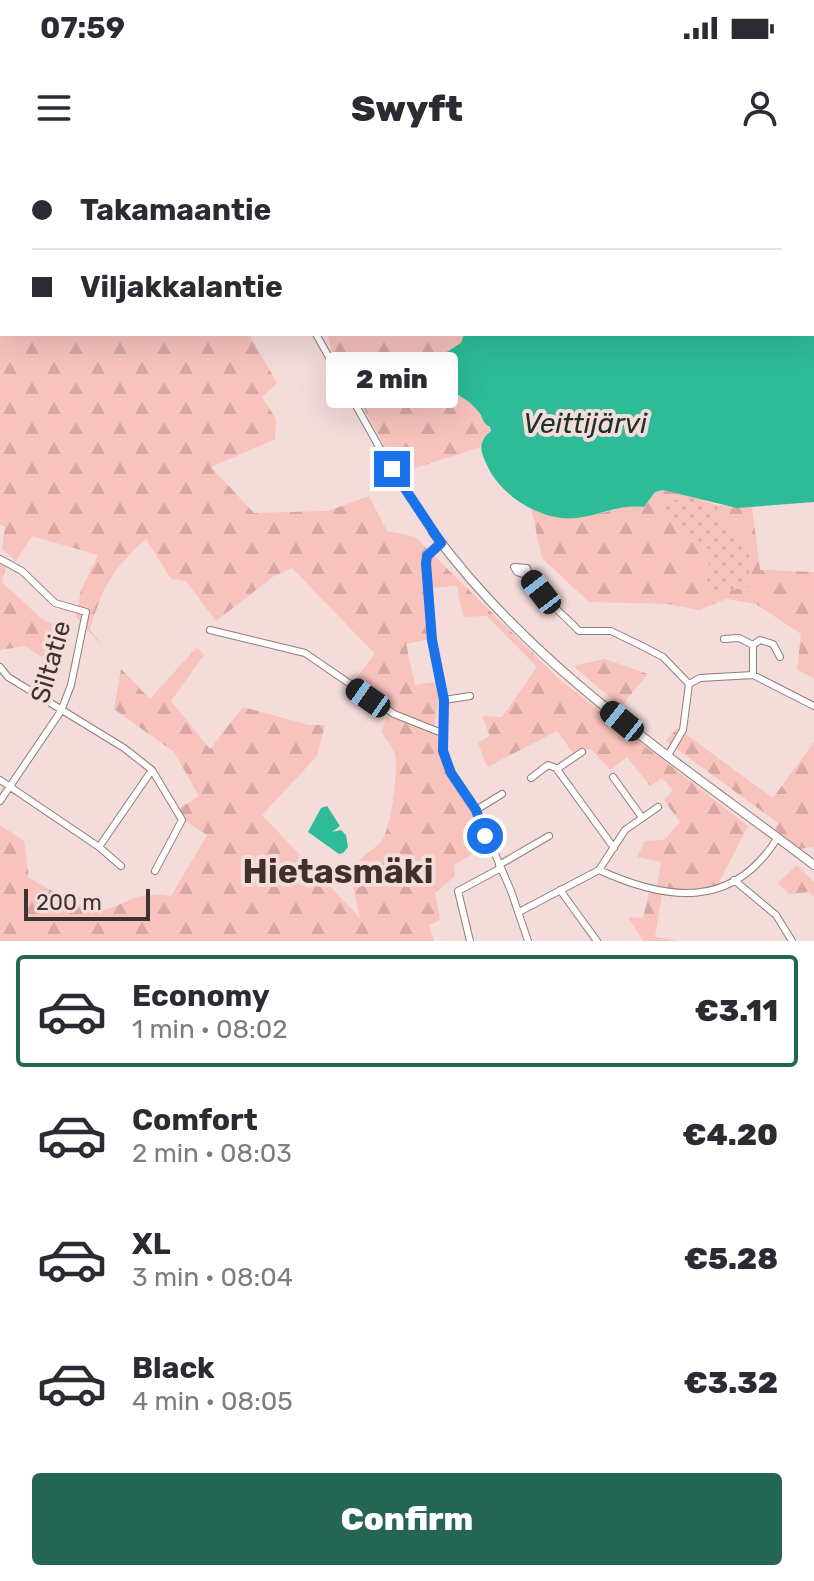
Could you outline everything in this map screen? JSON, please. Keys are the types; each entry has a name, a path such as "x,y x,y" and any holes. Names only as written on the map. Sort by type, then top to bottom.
{"main road":[{"path":"433,532 465,573 539,650 667,757 814,865"}],"street":[{"path":"317,336 378,445 433,532"},
{"path":"441,543 427,556 426,563 432,640 444,700 442,733 451,773 476,810 528,941"},
{"name":"Siltatie","path":"0,559 22,571 55,603 86,612 61,711 0,801"},
{"path":"529,576 579,631 611,631 663,657 689,684"},
{"path":"210,630 305,653 394,714 442,733"},
{"path":"724,639 739,638 753,645"},
{"path":"753,645 760,640 773,644 780,657"},
{"path":"753,645 753,675"},
{"path":"0,667 8,677 124,748 152,770 182,820 155,871"},
{"path":"689,684 700,678 753,675 814,706"},
{"path":"667,757 683,730 689,684"},
{"path":"444,700 470,696"},
{"path":"557,769 582,752"},
{"path":"531,778 548,765 557,769 614,848"},
{"path":"99,847 152,770"},
{"path":"613,777 641,816"},
{"path":"0,780 99,847 121,866"},
{"path":"476,810 502,794"},
{"path":"519,912 599,870 641,816 658,807"},
{"path":"470,941 458,891 549,836"},
{"path":"599,870 627,882 679,893 709,894 761,861 778,837"},
{"path":"734,880 776,915 792,941"},
{"path":"560,890 597,941"}],"green space":[{"path":"0,336 250,336 277,383 262,397 276,419 275,439 211,467 254,513 328,511 369,496 387,531 415,537 560,680 748,826 716,888 683,892 663,888 655,937 680,941 643,941 628,917 643,918 651,885 657,886 661,862 637,857 645,841 664,840 680,822 664,800 673,790 662,778 650,786 627,757 610,770 591,749 573,753 557,731 487,767 478,743 490,736 482,716 502,717 537,667 487,616 463,617 457,586 429,588 434,638 406,644 415,685 442,681 434,727 452,781 470,803 484,839 477,842 474,853 454,865 455,876 435,893 440,920 429,925 434,941 0,941 0,825 24,841 29,878 92,913 148,895 171,896 207,835 184,820 180,808 199,796 174,752 114,709 121,669 150,699 197,647 204,655 171,701 210,749 243,707 309,725 325,725 317,756 262,815 360,918 350,871 382,840 385,833 393,798 396,761 394,751 381,732 391,708 353,682 375,654 292,568 274,576 216,621 186,581 171,579 146,539 117,569 99,601 90,629 103,647 76,617 81,590 98,555 32,536 16,561 2,549 5,527 0,525"},
{"path":"328,336 463,336 478,411 491,431 483,437 480,447 400,473 332,352"},
{"path":"664,490 689,495 661,505 662,511 710,551 706,594 750,587 749,552 716,505 752,507 760,570 814,572 814,678 797,670 801,634 756,604 726,599 699,610 668,604 589,602 542,558 531,507 559,514 595,514 644,507 655,492"},
{"path":"689,495 716,505 749,552 750,587 705,594 710,551 662,511 661,505"},
{"path":"0,563 6,567 2,582 41,618 64,630 62,670 25,646 0,650"},
{"path":"605,659 648,674 621,706 573,666"},
{"path":"677,728 773,798 814,742 814,847 799,849 775,829 778,823 666,741"},
{"path":"797,865 814,882 814,897 809,892 789,894 778,883"}],"water":[{"name":"Veittijärvi","path":"463,336 814,336 814,502 737,508 663,490 655,492 644,507 626,507 586,517 563,518 536,511 511,496 492,475 481,446 491,431 490,427 471,404 447,385 443,367 445,353 461,343"},
{"path":"327,806 340,826 332,832 341,830 346,835 348,847 343,853 339,854 308,832 321,808"}],"district":[{"name":"Hietasmäki","path":"338,871"}],"route":[{"path":"392,469 441,543 427,556 426,563 432,640 443,684 443,751 451,773 476,810 485,836"}]}
